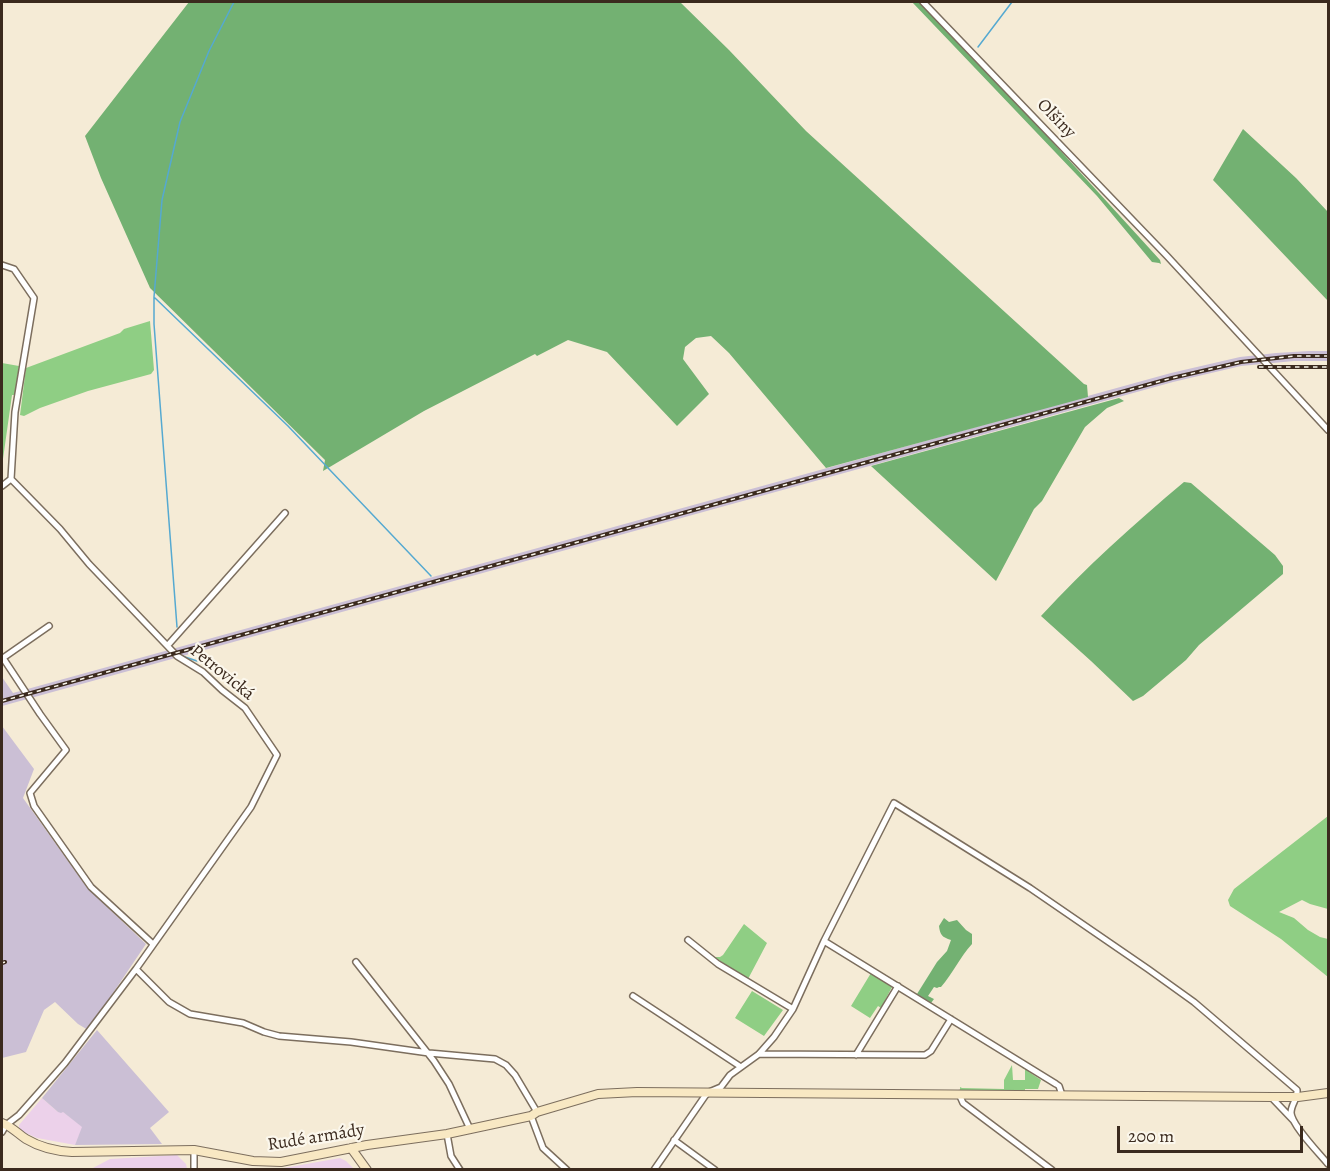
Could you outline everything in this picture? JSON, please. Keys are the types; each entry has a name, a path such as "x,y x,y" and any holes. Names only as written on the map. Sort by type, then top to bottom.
{"street":[{"name":"Olšiny","path":"923,2 1167,256 1329,430"},
{"path":"2,265 14,269 34,298 15,412 11,479 2,486"},
{"name":"Petrovická","path":"3,1127 19,1115 65,1063 136,969 251,807 277,755 244,708 203,672 177,656 11,479"},
{"path":"168,645 285,513"},
{"path":"49,626 3,658 66,750 30,793 34,806 91,887 153,944"},
{"path":"654,1170 709,1092 721,1088 730,1075 759,1054 793,1009 824,941 894,803 1030,888 1194,1002 1297,1090 1298,1097 1292,1108 1293,1120"},
{"path":"688,940 718,964 793,1009"},
{"path":"824,941 1056,1083 1062,1095"},
{"path":"356,962 429,1053 449,1084 470,1129"},
{"path":"136,969 169,1002 190,1014 243,1023 279,1036 495,1059 506,1065 515,1075 534,1114 543,1148 567,1170"},
{"path":"856,1055 898,986"},
{"path":"633,996 741,1067"},
{"path":"759,1054 924,1055 931,1051 951,1019"},
{"name":"Rudé armády","path":"3,1127 40,1147 56,1151 194,1150 253,1161 281,1162 351,1148 447,1134 534,1114 598,1094 709,1092 1298,1097 1329,1093"},
{"path":"959,1094 963,1103 1052,1170"},
{"path":"1271,1097 1329,1164"},
{"path":"447,1134 451,1156 460,1170"},
{"path":"674,1140 716,1170"},
{"path":"351,1148 367,1170"},
{"path":"194,1150 194,1170"}],"shaded area":[{"path":"1328,351 1328,361 1294,361 1241,366 1173,382 2,706 2,677 13,693 1171,373 1240,357"},
{"path":"2,726 34,769 23,798 88,889 146,944 88,1030 78,1024 55,1002 44,1010 26,1052 2,1058"},
{"path":"97,1030 169,1112 150,1128 162,1144 75,1145 82,1127 63,1112 58,1112 42,1098"},
{"path":"42,1098 58,1112 62,1111 83,1127 75,1145 37,1138 21,1131 19,1125"},
{"path":"177,1155 186,1164 187,1169 91,1169 110,1159"},
{"path":"340,1158 354,1169 278,1169"}],"green space":[{"path":"189,2 680,2 806,131 1087,385 1088,397 826,468 729,353 711,336 696,338 685,347 683,359 709,394 677,426 607,352 568,340 537,356 535,354 424,411 323,471 325,460 150,288 101,178 85,136"},
{"path":"912,2 925,2 1160,260 1161,264 1152,262 1097,196"},
{"path":"1243,129 1296,178 1328,212 1328,301 1213,180"},
{"path":"150,321 154,370 151,374 88,391 24,416 20,415 26,368"},
{"path":"2,363 19,366 15,395 12,395 2,466"},
{"path":"1119,398 1124,401 1107,408 1085,427 1042,501 1034,509 996,581 871,466"},
{"path":"1184,482 1191,483 1275,555 1283,566 1283,574 1199,645 1186,660 1143,696 1133,701 1041,616 1110,547"},
{"path":"1328,816 1328,909 1302,900 1279,912 1294,918 1320,937 1328,939 1328,977 1281,939 1230,906 1228,900 1234,889"},
{"path":"944,918 949,922 957,920 972,934 972,944 941,987 934,987 928,996 934,999 931,1003 917,994 937,962 947,951 951,940 940,932 939,926"},
{"path":"744,924 767,943 748,979 714,957 723,955"},
{"path":"871,973 892,987 881,1008 878,1006 870,1018 851,1006"},
{"path":"752,991 783,1010 764,1036 735,1018"},
{"path":"1012,1065 1013,1080 1025,1080 1025,1069 1022,1065 1030,1069 1029,1072 1041,1080 1038,1089 1025,1089 1025,1091 960,1090 960,1087 1004,1089 1004,1080"}],"waterway":[{"path":"177,627 154,324 162,200 180,122 209,51 234,2"},
{"path":"978,47 1012,2"},
{"path":"155,298 288,426 431,576"},
{"path":"182,656 200,662"}],"railway":[{"path":"2,701 1172,378 1241,362 1294,356 1328,356"},
{"path":"1259,367 1328,367"}]}
